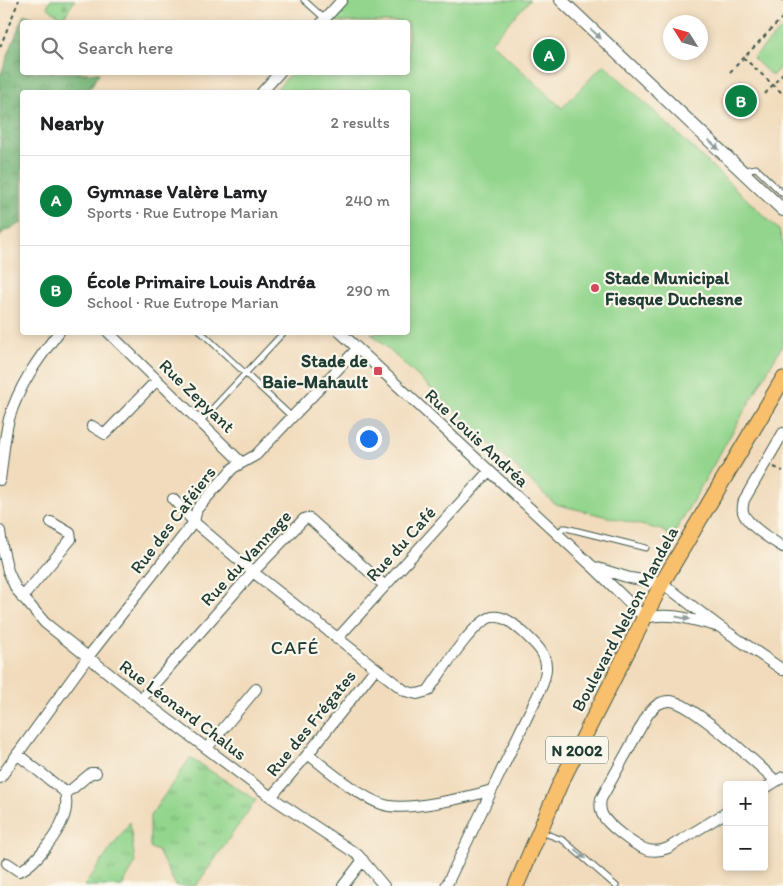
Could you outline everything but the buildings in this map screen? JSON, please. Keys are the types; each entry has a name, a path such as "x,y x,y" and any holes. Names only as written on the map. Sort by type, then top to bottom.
{"main road":[{"name":"Boulevard Nelson Mandela","path":"516,886 538,831 560,784 662,583 783,378"}],"street":[{"path":"325,20 342,0"},
{"path":"561,0 783,210"},
{"path":"264,90 277,75"},
{"path":"0,480 1,462 9,420 15,402 34,364 57,335"},
{"name":"Rue Zepyant","path":"111,335 242,463"},
{"name":"Rue Louis Andréa","path":"343,335 592,566 645,618"},
{"name":"Rue des Caféiers","path":"0,778 88,657 194,522 197,509 233,468 256,455 293,418 357,349"},
{"path":"92,426 105,434 157,380"},
{"path":"783,433 744,500 742,508 747,520 783,547"},
{"name":"Rue du Café","path":"337,639 489,471"},
{"path":"173,498 194,522 253,572 405,691 417,694 425,692 469,635 480,623 492,618 503,618 509,621 538,647 545,658 546,670 544,678 446,886"},
{"name":"Rue du Vannage","path":"141,699 253,572 307,518 384,585"},
{"path":"22,598 71,539 70,533 51,522"},
{"name":"Rue Léonard Chalus","path":"0,531 8,571 16,589 45,623 141,699 271,797 363,860 384,886"},
{"name":"Rue Louis Andréa","path":"592,566 630,578 662,583"},
{"path":"662,583 720,627 783,670"},
{"path":"645,618 668,616 720,627"},
{"name":"Rue des Frégates","path":"271,797 308,754 375,669"},
{"path":"208,748 256,689"},
{"path":"723,814 668,848 659,851 646,850 607,822 602,814 601,798 648,714 657,704 672,701 686,707 779,779 768,786"},
{"path":"7,863 18,872 30,865 56,833 63,818 67,800 65,792 17,754"},
{"path":"308,754 372,800 389,806 409,806 472,796 492,790"},
{"path":"65,792 72,789 91,772 96,773"},
{"path":"343,886 363,860"}],"lane":[{"path":"304,0 323,20"},
{"path":"741,170 756,168 783,194"},
{"path":"206,335 293,418"},
{"path":"200,422 281,335"},
{"path":"557,534 563,528 566,528 646,548"},
{"path":"538,831 563,840 616,886"}],"path":[{"path":"0,47 19,0"},
{"path":"730,72 783,17"},
{"path":"743,57 783,94"},
{"path":"764,94 783,73"}],"green space":[{"path":"50,0 75,0 63,19 47,7"},
{"name":"Stade Municipal Fiesque Duchesne","path":"352,0 530,0 491,42 562,108 604,64 779,230 783,243 783,344 672,537 661,530 555,504 373,335 410,335 410,90 276,90 289,75 410,75 410,20 335,20"},
{"path":"24,14 40,20 22,20"},
{"path":"20,24 20,75 98,75 89,90 20,90 20,224 3,232 0,237 0,76"},
{"path":"783,27 783,64 772,76 753,58"},
{"path":"190,758 256,800 196,886 176,886 158,851 150,848 150,816"},
{"path":"130,822 135,864 122,886 84,886"}],"place":[{"name":"Gymnase Valère Lamy","path":"549,55"},
{"name":"École Primaire Louis Andréa","path":"741,101"},
{"name":"Stade Municipal Fiesque Duchesne","path":"595,288"},
{"name":"Stade de Baie-Mahault","path":"378,371"}],"district":[{"name":"CAFÉ","path":"295,647"}]}
